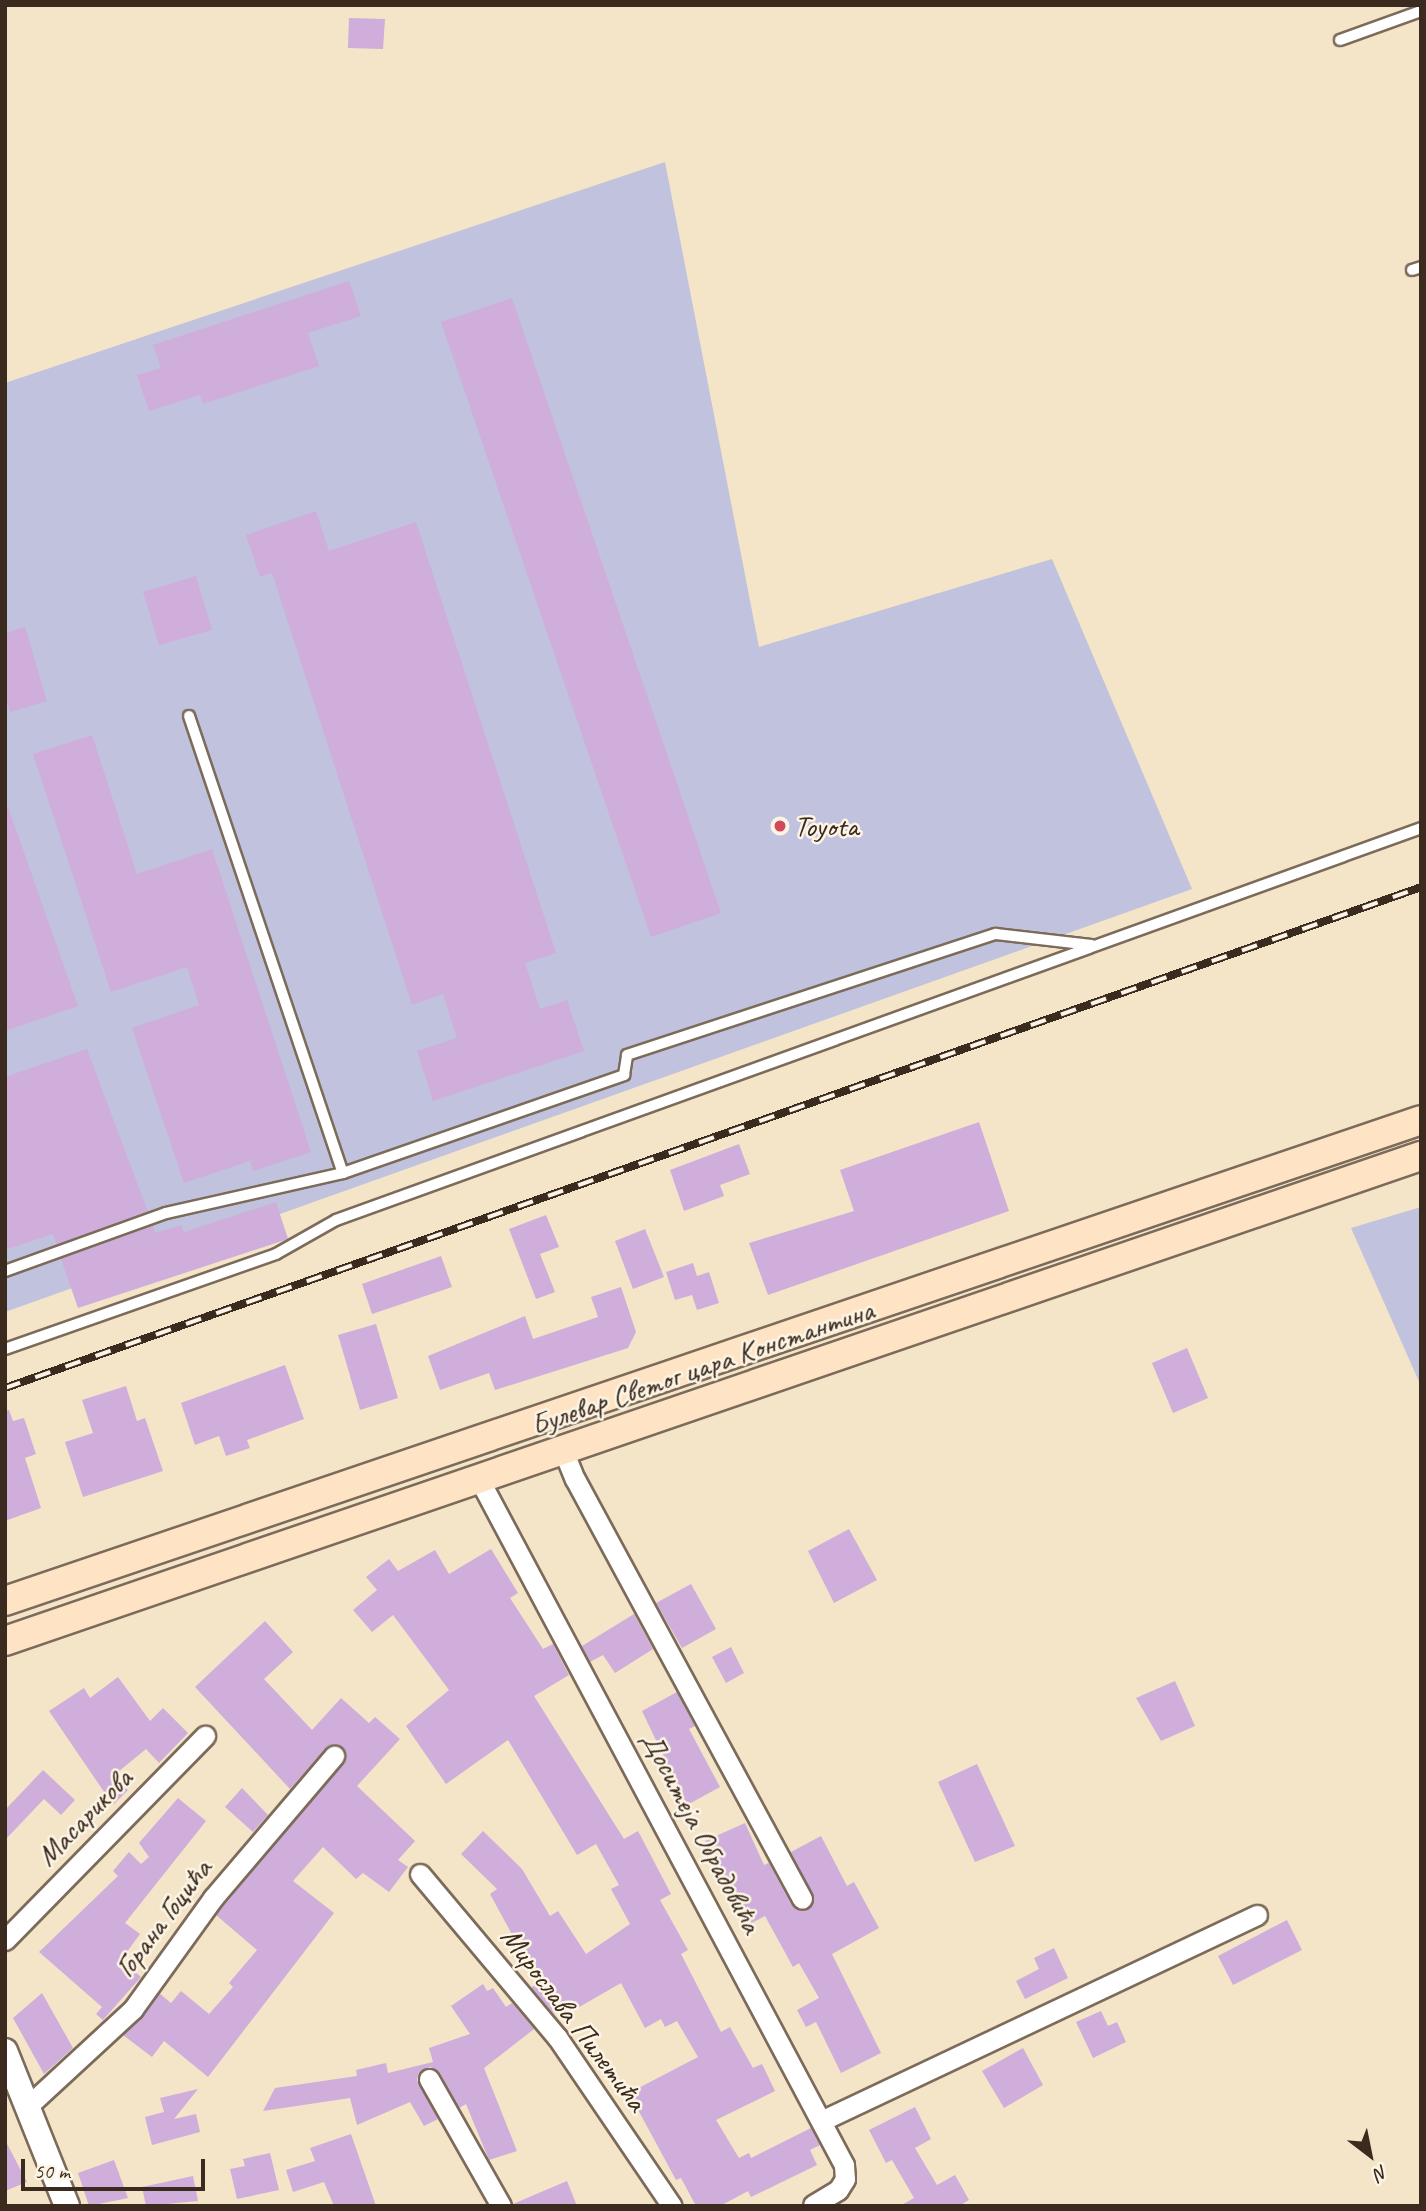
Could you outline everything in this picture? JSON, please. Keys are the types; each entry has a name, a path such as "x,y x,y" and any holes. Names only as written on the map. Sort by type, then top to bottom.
{"main road":[{"name":"Булевар Светог цара Константина","path":"5,1601 1421,1120"},
{"name":"Булевар Светог цара Константина","path":"5,1641 1421,1156"}],"street":[{"path":"563,1450 575,1479 802,1898"},
{"name":"Доситеја Обрадовића","path":"479,1479 822,2120 845,2179 838,2190 813,2205"},
{"name":"Масарикова","path":"5,1940 205,1736"},
{"name":"Горана Гоцића","path":"29,2105 133,2009 213,1898 334,1756"},
{"name":"Мирослава Пилетића","path":"420,1874 444,1897 557,2037 672,2206"},
{"path":"822,2120 1256,1915"},
{"path":"5,2051 29,2105 67,2206"},
{"path":"429,2079 501,2206"}],"lane":[{"path":"1340,40 1421,11"},
{"path":"189,716 343,1173"},
{"path":"5,1349 276,1254 336,1220 1421,828"},
{"path":"5,1271 166,1213 343,1173 624,1075 627,1055 996,934 1095,946"}],"shaded area":[{"path":"665,162 759,647 1052,559 1192,889 5,1312 5,383"},
{"path":"1421,1207 1421,1386 1351,1228"}],"building":[{"path":"349,18 385,19 383,49 348,48"},
{"path":"349,281 361,316 308,333 319,366 203,404 200,395 149,411 137,375 161,368 153,345"},
{"path":"512,298 721,913 651,937 441,322"},
{"path":"316,511 329,551 416,522 556,953 525,963 540,1009 567,1000 584,1051 433,1101 417,1051 457,1038 443,994 412,1005 272,573 260,577 246,535"},
{"path":"196,576 212,630 159,645 143,592"},
{"path":"25,627 47,701 10,712 5,696 5,633"},
{"path":"92,735 137,874 212,849 311,1152 253,1171 250,1161 184,1183 132,1028 199,1005 187,967 111,992 33,754"},
{"path":"8,807 78,1006 5,1031 5,808"},
{"path":"87,1049 148,1212 57,1245 53,1234 5,1250 5,1077"},
{"path":"979,1122 1009,1211 768,1295 749,1243 854,1211 840,1170"},
{"path":"739,1144 750,1174 720,1185 724,1196 684,1211 670,1170"},
{"path":"276,1202 288,1239 78,1308 61,1259 153,1226 155,1233 181,1225 184,1232"},
{"path":"546,1215 559,1247 540,1254 555,1292 536,1299 509,1229"},
{"path":"645,1229 664,1277 633,1289 615,1241"},
{"path":"441,1256 452,1287 372,1314 362,1284"},
{"path":"693,1263 697,1276 709,1272 719,1303 697,1310 692,1295 675,1300 666,1272"},
{"path":"621,1287 636,1332 628,1348 495,1390 489,1373 440,1390 428,1356 525,1316 533,1339 598,1317 591,1297"},
{"path":"376,1324 398,1398 360,1410 338,1335"},
{"path":"1187,1348 1208,1398 1173,1413 1152,1363"},
{"path":"285,1365 304,1419 247,1440 250,1448 226,1456 219,1436 195,1445 181,1403"},
{"path":"126,1386 137,1421 145,1418 163,1471 83,1497 65,1442 93,1433 82,1400"},
{"path":"9,1410 13,1421 24,1418 36,1454 25,1458 41,1508 5,1521 5,1411"},
{"path":"849,1529 877,1580 834,1603 808,1551"},
{"path":"491,1549 518,1593 510,1598 543,1649 553,1644 569,1675 534,1696 624,1839 638,1831 671,1894 660,1900 688,1950 681,1954 721,2032 730,2027 753,2068 762,2064 775,2091 716,2120 739,2158 749,2153 751,2158 811,2128 820,2145 810,2150 817,2165 751,2197 748,2191 720,2206 696,2206 681,2178 676,2180 629,2093 698,2057 677,2021 665,2027 661,2019 645,2028 621,1983 567,2014 563,2007 554,2014 531,1988 538,1982 490,1894 497,1889 461,1854 483,1831 522,1869 550,1916 558,1911 586,1954 630,1924 611,1889 619,1885 596,1844 577,1855 508,1740 446,1784 406,1726 449,1690 393,1615 372,1632 353,1610 377,1590 366,1577 389,1559 398,1571 435,1550 449,1574"},
{"path":"691,1584 716,1629 682,1648 656,1603"},
{"path":"634,1614 653,1649 615,1673 603,1655 590,1662 582,1646"},
{"path":"265,1621 293,1652 264,1679 312,1730 341,1698 369,1723 375,1717 400,1739 357,1786 415,1841 398,1860 408,1867 389,1892 363,1873 356,1879 323,1847 293,1881 334,1913 208,2077 164,2041 152,2057 123,2035 159,1993 171,2003 181,1991 209,2014 233,1987 229,1983 257,1950 216,1915 346,1758 341,1746 329,1745 290,1789 195,1687"},
{"path":"731,1647 744,1673 726,1683 712,1657"},
{"path":"118,1677 150,1721 163,1708 188,1733 159,1763 146,1749 113,1776 128,1790 113,1805 49,1711 84,1688 90,1698"},
{"path":"1175,1681 1195,1726 1161,1741 1136,1698"},
{"path":"677,1692 695,1726 689,1729 720,1787 687,1805 642,1711"},
{"path":"977,1764 1015,1846 975,1862 938,1782"},
{"path":"43,1770 75,1800 61,1815 44,1799 5,1840 5,1810"},
{"path":"242,1788 268,1815 253,1832 225,1807"},
{"path":"178,1798 206,1821 125,1923 140,1934 121,1960 141,1977 103,2020 96,2014 102,2007 39,1952 118,1876 113,1871 129,1852 141,1864 149,1857 139,1843"},
{"path":"745,1823 764,1865 769,1863 791,1904 801,1910 808,1908 814,1898 791,1852 821,1836 847,1886 854,1882 879,1928 832,1954 881,2053 841,2073 816,2022 806,2027 797,2010 819,1998 799,1963 793,1967 765,1916 750,1924 705,1841"},
{"path":"1287,1920 1302,1950 1233,1985 1218,1956"},
{"path":"1054,1948 1068,1978 1025,1999 1016,1981 1039,1969 1034,1958"},
{"path":"483,1984 487,1991 493,1988 506,2007 512,2003 534,2029 484,2068 517,2151 489,2160 466,2104 459,2108 440,2073 430,2067 419,2072 417,2080 438,2119 424,2126 410,2102 357,2125 350,2098 263,2111 275,2088 357,2076 356,2070 386,2063 388,2073 433,2062 429,2048 470,2034 451,2006"},
{"path":"42,1993 73,2048 44,2074 13,2018"},
{"path":"1101,2011 1108,2026 1117,2022 1126,2042 1093,2058 1076,2022"},
{"path":"1023,2048 1043,2085 1004,2108 982,2071"},
{"path":"198,2089 174,2119 196,2114 200,2132 152,2145 145,2117 164,2112 160,2098"},
{"path":"915,2107 931,2139 915,2148 937,2185 955,2175 969,2200 959,2206 900,2206 914,2198 892,2160 886,2163 869,2130"},
{"path":"351,2134 376,2206 334,2206 324,2182 293,2192 286,2170 315,2161 310,2148"},
{"path":"5,2140 27,2182 5,2191"},
{"path":"270,2153 279,2190 237,2199 230,2169 245,2166 243,2159"},
{"path":"114,2160 128,2198 89,2206 78,2173"},
{"path":"193,2176 198,2201 146,2206 142,2187"},
{"path":"567,2181 577,2206 513,2206 513,2204"}],"railway":[{"path":"5,1388 1421,887"}],"place":[{"name":"Toyota","path":"780,826"}]}
